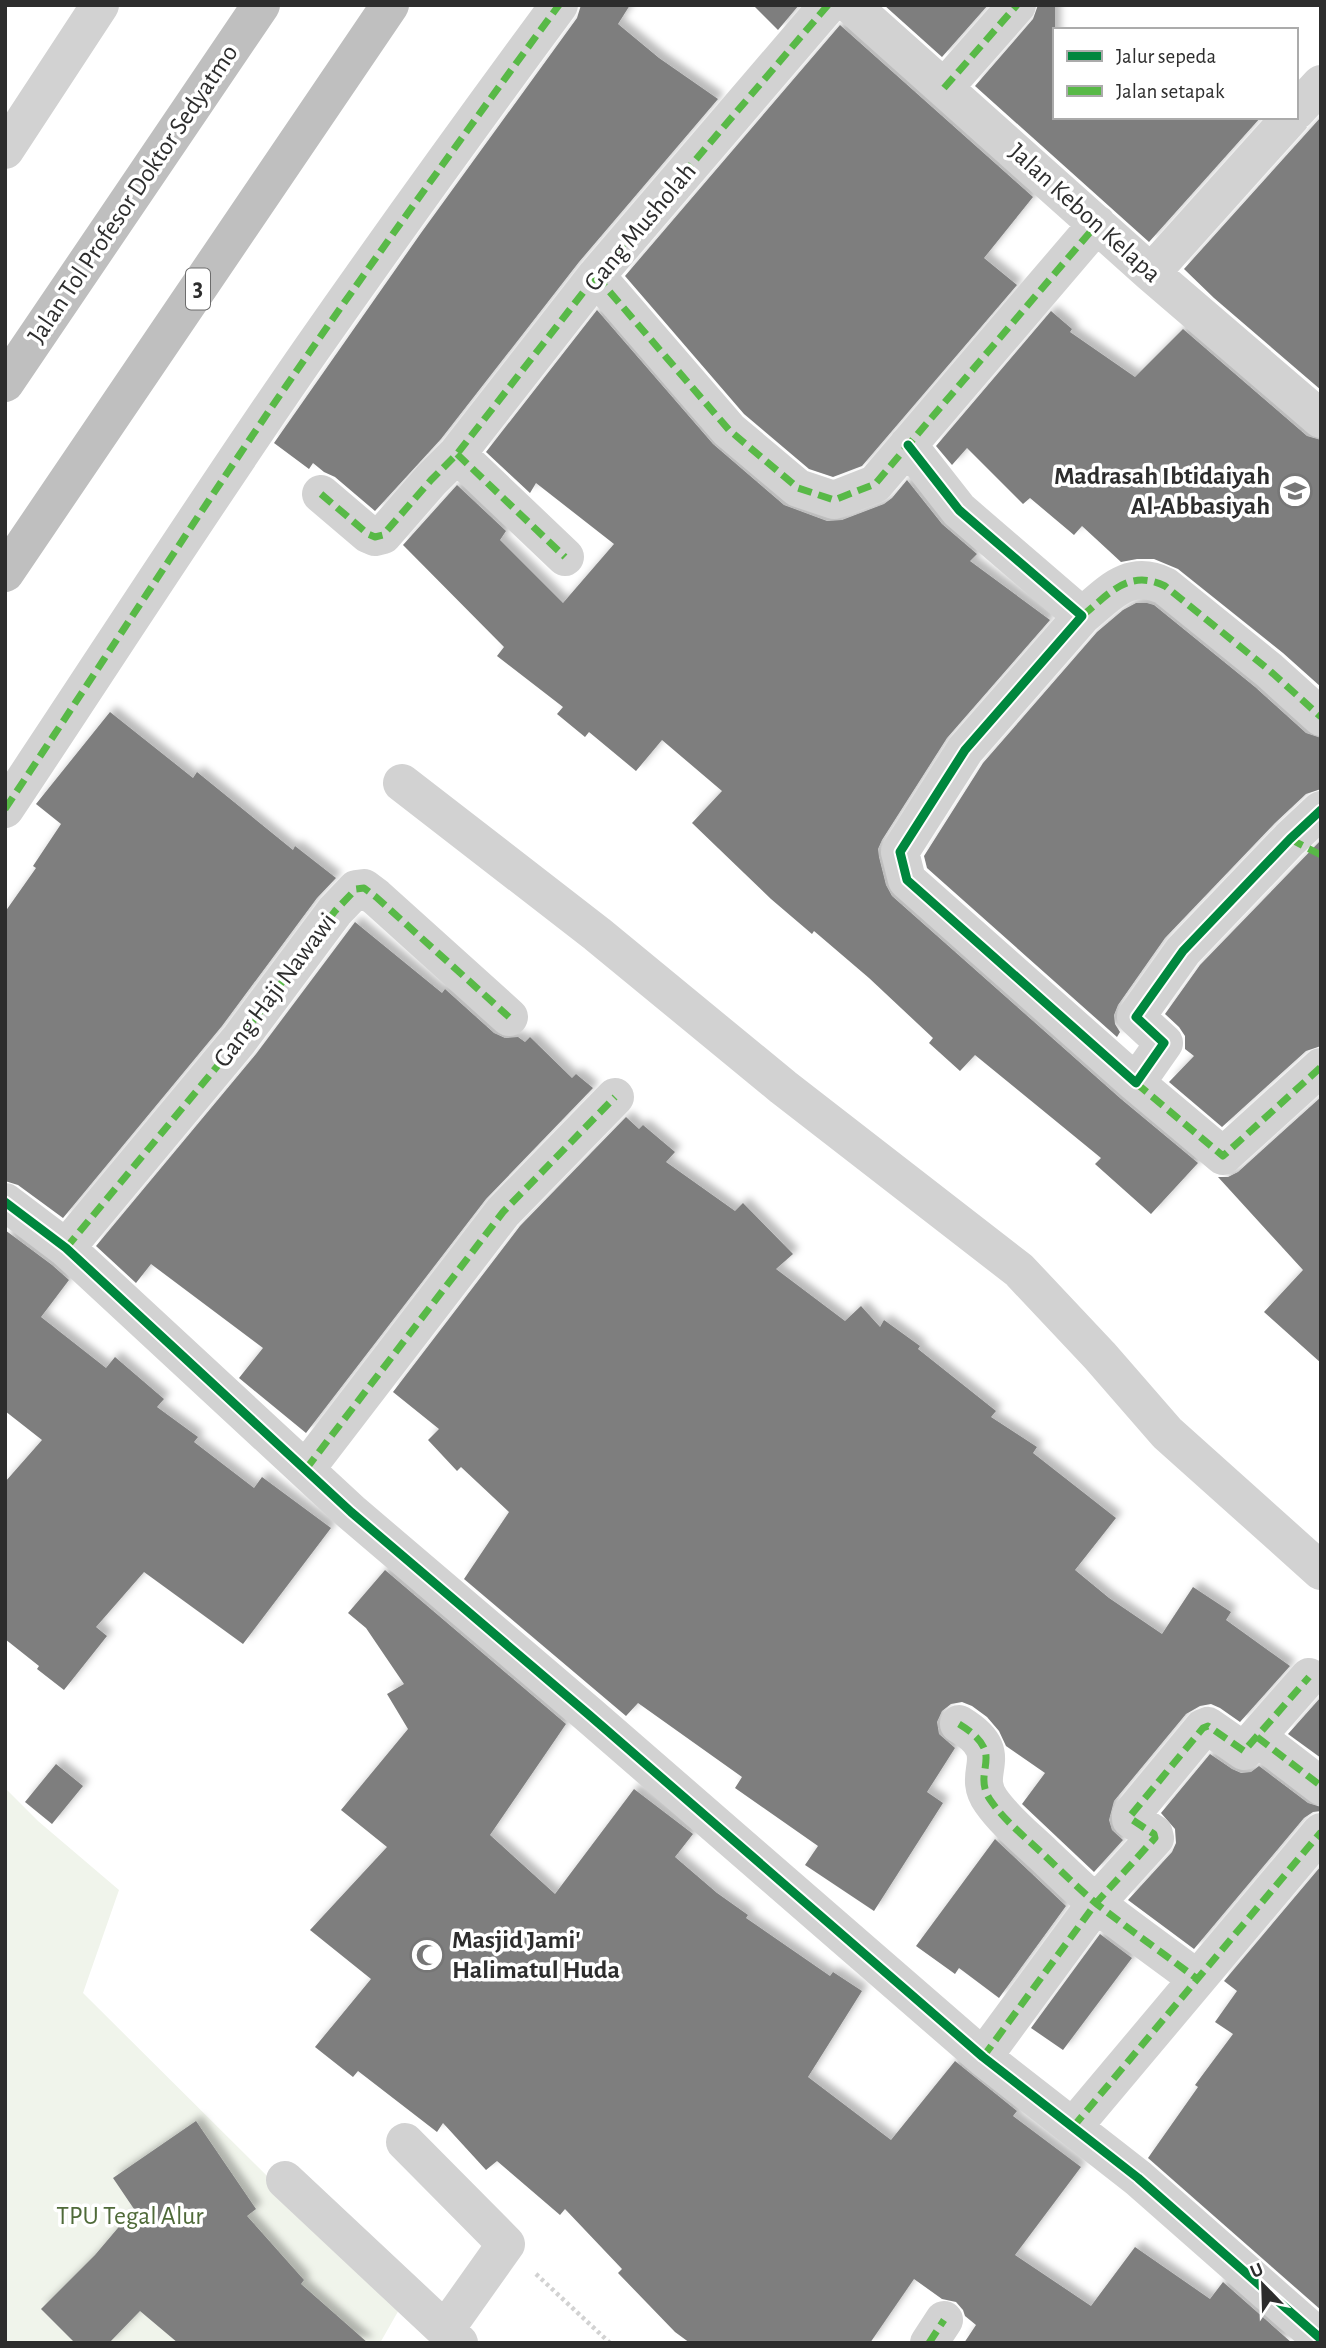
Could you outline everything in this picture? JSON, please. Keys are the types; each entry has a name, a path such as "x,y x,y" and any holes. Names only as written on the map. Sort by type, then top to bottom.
{"highway":[{"name":"Jalan Tol Profesor Doktor Sedyatmo","path":"5,383 261,5"},
{"name":"3","path":"5,573 390,5"}],"street":[{"path":"5,150 100,5"},
{"path":"5,809 310,351 559,5"},
{"name":"Gang Musholah","path":"321,494 368,534 375,537 383,535 457,454 596,276 828,5"},
{"name":"Jalan Kebon Kelapa","path":"851,5 1321,419"},
{"path":"944,88 1017,5"},
{"path":"1298,109 1321,84"},
{"path":"1151,272 1289,119"},
{"path":"596,276 729,430 798,488 834,500 875,484 1097,224"},
{"path":"908,444 958,509 1082,616"},
{"path":"457,454 565,557"},
{"path":"1321,717 1269,670 1165,586 1153,580 1135,580 1113,590 1082,616 965,750 900,852 907,880 1136,1083 1223,1156 1321,1067"},
{"path":"402,783 597,934 783,1087 1018,1270 1100,1356 1167,1433 1321,1571"},
{"path":"1136,1083 1164,1043 1136,1017 1183,951 1306,847 1321,810"},
{"name":"Gang Haji Nawawi","path":"66,1248 239,1040 335,911 356,889 364,888 376,897 509,1017"},
{"path":"306,1469 503,1212 615,1097"},
{"path":"5,1202 66,1248 351,1513 983,2057 1138,2178 1321,2339"},
{"path":"983,2057 1096,1903 1155,1838 1154,1834 1131,1819 1131,1815 1203,1728 1208,1726 1244,1751 1309,1677"},
{"path":"959,1724 979,1737 984,1745 987,1763 985,1779 989,1798 1007,1819 1096,1903 1196,1978"},
{"path":"1257,1737 1321,1786"},
{"path":"1073,2127 1321,1832"},
{"path":"285,2180 452,2337 506,2244 405,2142"}],"path":[{"path":"506,2244 610,2343"}],"green space":[{"name":"TPU Tegal Alur","path":"5,1788 38,1821 119,1890 83,1993 400,2308 380,2343 5,2343"}],"building":[{"path":"581,5 630,5 618,24 659,58 718,99 579,262 441,439 375,511 335,477 313,463 309,469 274,443 421,233 577,18"},
{"path":"753,5 799,5 778,30"},
{"path":"884,5 988,5 942,57"},
{"path":"1038,5 1055,5 1053,119 1259,119 1149,242 975,86 1033,19"},
{"path":"840,25 1033,197 984,258 1017,285 862,466 833,477 809,469 744,414 625,276"},
{"path":"1321,117 1321,390 1184,269"},
{"path":"597,310 713,444 784,505 827,521 842,520 884,504 907,480 942,524 977,554 970,561 1050,620 947,738 882,840 878,849 879,857 886,885 892,896 1121,1099 1198,1163 1151,1214 1095,1164 1101,1158 975,1055 960,1071 929,1043 933,1038 869,978 771,899 692,823 722,791 662,740 636,771 589,732 585,737 557,714 563,707 497,656 504,647 403,545 457,485 506,531 500,540 563,603 614,544 536,483 530,493 486,452"},
{"path":"1051,311 1072,329 1070,332 1135,377 1183,329 1307,436 1321,440 1321,687 1178,569 1154,559 1121,562 1082,526 1074,535 1030,498 1023,504 967,448 952,465 936,446"},
{"path":"1136,603 1154,605 1255,687 1306,733 1321,738 1321,789 1306,794 1275,823 1165,938 1118,1005 1114,1015 1120,1032 1117,1037 927,868 924,856 983,763 1097,632 1123,610"},
{"path":"110,712 193,778 197,772 293,850 295,846 336,878 317,898 222,1026 63,1218 18,1185 5,1181 5,912 36,868 33,866 61,824 36,804"},
{"path":"1321,840 1321,1046 1306,1051 1222,1127 1169,1082 1194,1056 1185,1049 1185,1036 1179,1027 1165,1014 1200,965"},
{"path":"355,922 442,993 445,989 494,1033 505,1038 518,1037 525,1042 530,1037 572,1078 576,1074 593,1088 486,1199 306,1433 239,1378 263,1348 151,1264 136,1283 96,1246 256,1054"},
{"path":"1321,1097 1321,1363 1264,1312 1303,1270 1218,1177 1228,1177 1238,1172"},
{"path":"626,1117 639,1129 643,1125 675,1152 666,1162 735,1211 743,1203 793,1254 776,1269 845,1321 861,1306 880,1327 884,1320 920,1346 918,1349 996,1411 991,1417 1037,1447 1033,1453 1116,1518 1075,1570 1109,1598 1162,1634 1193,1587 1231,1612 1226,1620 1290,1666 1240,1722 1211,1704 1200,1706 1186,1714 1114,1801 1109,1820 1112,1830 1123,1840 1094,1872 1022,1804 1045,1773 1006,1746 999,1731 987,1717 962,1702 951,1704 942,1711 937,1722 939,1734 955,1748 927,1792 943,1803 874,1911 805,1865 818,1846 735,1788 742,1777 638,1703 626,1716 464,1579 509,1512 461,1467 457,1471 428,1440 439,1429 393,1392 520,1226"},
{"path":"5,1230 69,1280 41,1317 106,1368 115,1357 164,1399 157,1407 198,1437 194,1442 254,1488 262,1477 331,1528 243,1644 144,1572 96,1627 107,1636 64,1690 5,1639 5,1482 42,1440 5,1411"},
{"path":"385,1570 566,1724 490,1835 555,1894 634,1789 693,1834 675,1857 748,1915 746,1918 830,1976 833,1972 862,1991 808,2077 891,2140 955,2061 1017,2111 1013,2116 1081,2167 1015,2255 1091,2306 1135,2247 1210,2299 1223,2282 1292,2343 964,2343 976,2325 965,2316 956,2302 942,2299 914,2279 870,2343 690,2343 675,2332 618,2273 622,2269 565,2209 560,2215 497,2161 486,2170 443,2123 437,2132 358,2071 353,2077 315,2047 371,1979 310,1930 387,1847 341,1810 408,1729 387,1694 404,1684 366,1628 348,1613"},
{"path":"1321,1697 1321,1758 1288,1734"},
{"path":"1210,1754 1241,1773 1251,1772 1259,1766 1308,1803 1321,1807 1321,1811 1313,1812 1304,1818 1194,1949 1128,1900 1172,1852 1176,1843 1175,1829 1161,1813"},
{"path":"56,1764 83,1786 52,1824 25,1802"},
{"path":"995,1839 1066,1906 999,1998 959,1968 955,1974 916,1946"},
{"path":"1321,1866 1321,2310 1148,2158 1198,2087 1195,2085 1233,2034 1215,2022 1237,1991 1224,1981"},
{"path":"1100,1934 1132,1958 1063,2050 1031,2028"},
{"path":"196,2121 256,2209 247,2216 304,2280 301,2284 368,2343 178,2343 140,2311 109,2343 75,2343 41,2309 95,2255 134,2209 113,2178"}],"marked path":[{"path":"5,809 311,350 559,5"},
{"path":"321,494 368,534 375,537 383,535 457,454 596,276 828,5"},
{"path":"944,88 1017,5"},
{"path":"596,276 729,430 798,488 834,500 875,484 1097,224"},
{"path":"457,454 565,557"},
{"path":"1082,616 1119,586 1129,582 1152,581 1165,586 1269,670 1321,717"},
{"path":"1290,839 1321,855"},
{"path":"66,1248 239,1040 335,911 356,889 364,888 376,897 509,1017"},
{"path":"1136,1083 1223,1156 1321,1067"},
{"path":"306,1469 503,1212 615,1097"},
{"path":"983,2057 1096,1903 1155,1838 1154,1834 1131,1819 1131,1815 1203,1728 1208,1726 1244,1751 1309,1677"},
{"path":"959,1724 982,1745 986,1754 985,1790 1015,1829 1098,1905 1196,1978"},
{"path":"1257,1737 1321,1786"},
{"path":"1073,2127 1321,1832"},
{"path":"929,2343 944,2320"}],"cycle path":[{"path":"908,445 959,510 1082,616 965,750 900,852 907,880 1136,1083 1164,1043 1136,1017 1183,951 1321,810"},
{"path":"5,1202 66,1248 351,1512 983,2057 1138,2178 1321,2339"}],"place":[{"name":"Madrasah Ibtidaiyah Al-Abbasiyah","path":"1295,491"},
{"name":"Masjid Jami' Halimatul Huda","path":"427,1955"}]}
